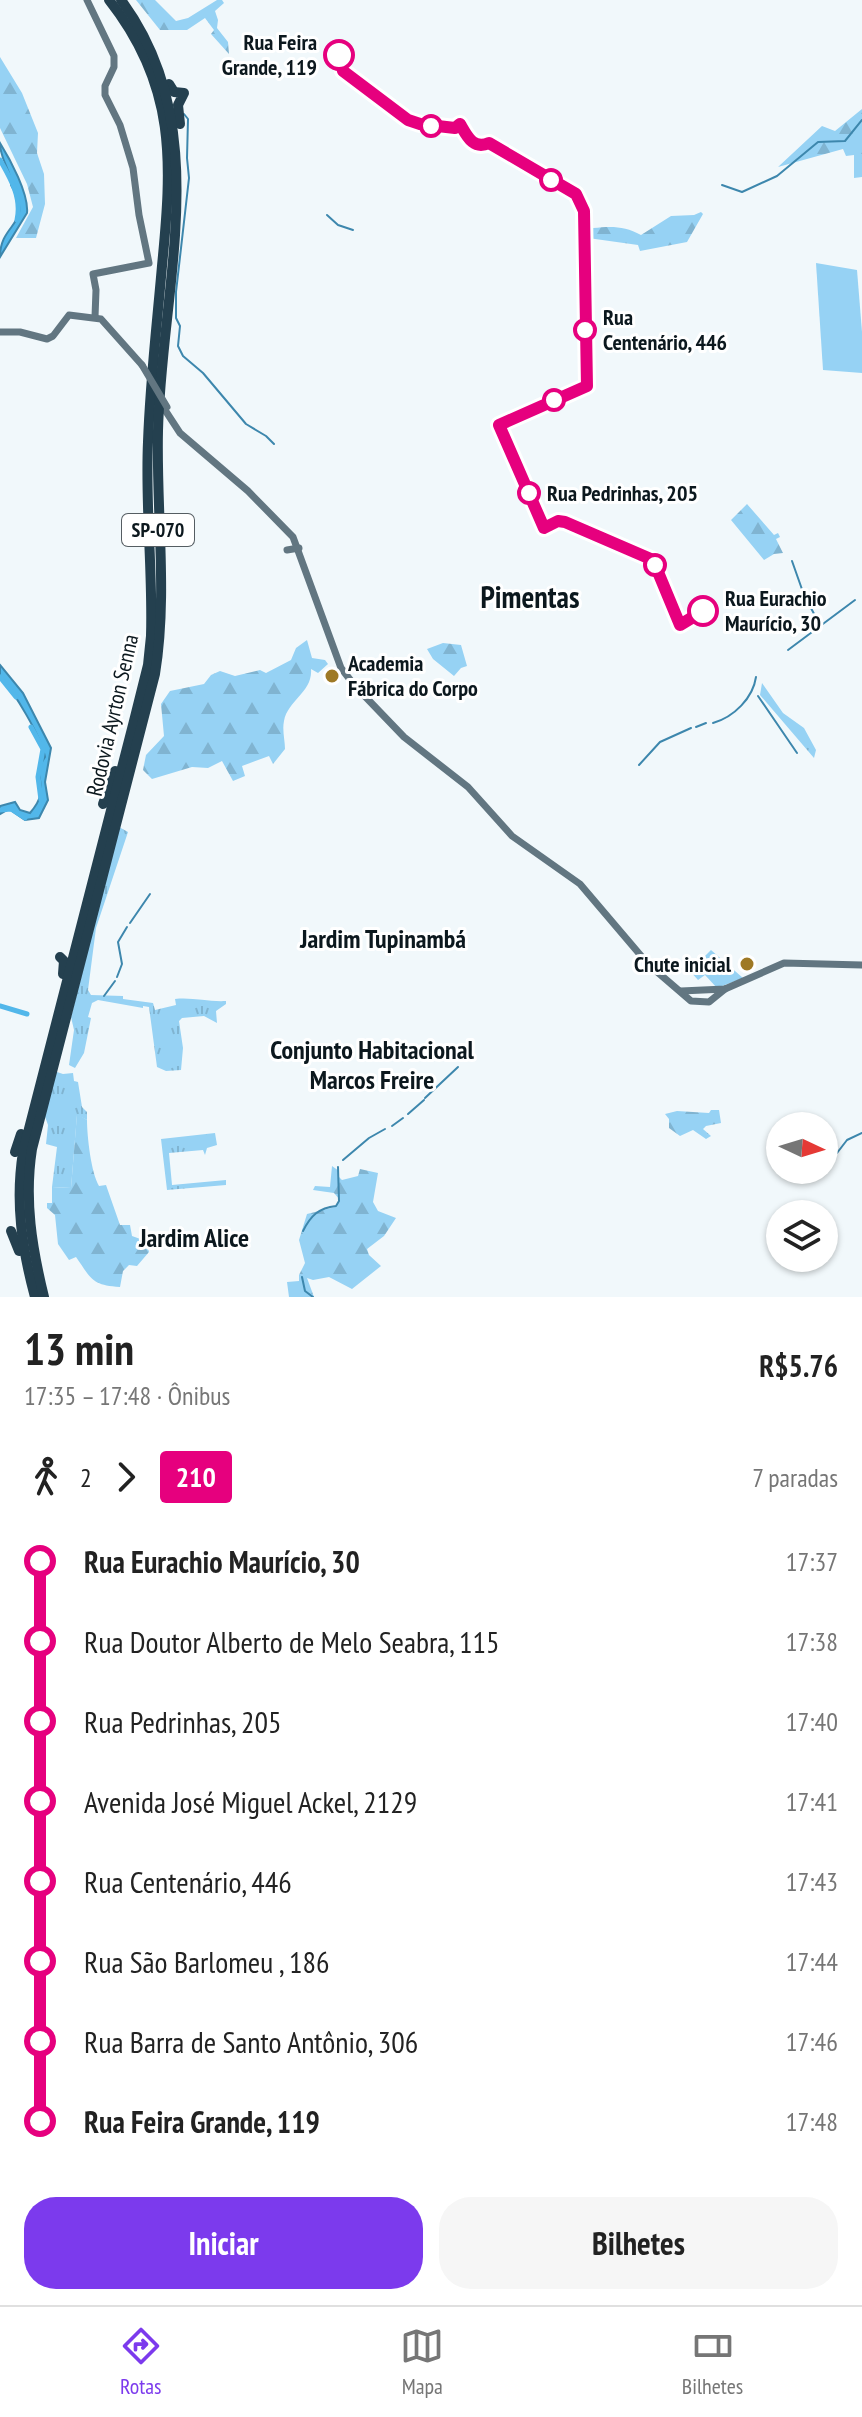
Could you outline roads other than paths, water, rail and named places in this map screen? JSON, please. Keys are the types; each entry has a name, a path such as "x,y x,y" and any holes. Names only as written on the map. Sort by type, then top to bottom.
{"highway":[{"name":"Rodovia Ayrton Senna","path":"51,1057 53,1031 148,665 151,636 148,442 168,201 169,152 161,101 149,68 131,31 109,0"},
{"name":"Rodovia Ayrton Senna","path":"44,1297 30,1233 28,1189 32,1149 51,1057 64,1024 67,1021 71,1023 70,1010 81,960 159,649 158,416 178,186 175,132 166,91 147,43 124,0"},
{"path":"124,0 151,40 169,84 180,128 178,186"},
{"path":"103,804 134,721"},
{"path":"53,1031 65,965 60,957"},
{"name":"Rodovia Ayrton Senna","path":"33,1297 22,1243 19,1190 23,1152 37,1095 47,1072"},
{"path":"15,1152 37,1095"},
{"path":"11,1231 33,1297"}],"main road":[{"path":"87,0 114,56 114,67 104,91 120,125 133,168 149,263 93,274 95,317"},
{"path":"0,332 20,332 47,339 69,315 95,317 105,322 142,368 184,436 280,521 299,548 335,655 355,686 404,737 468,787 512,836 580,884 648,964 679,990 705,1002 725,989 784,963 862,965"},
{"path":"287,550 299,548"}],"waterway":[{"path":"184,114 188,119 189,178 176,292 176,318 180,326 178,346 183,356 203,373 246,424 274,444"},
{"path":"722,185 742,192 777,176 818,142 845,141 862,120"},
{"path":"0,160 17,196 17,220"},
{"path":"327,215 338,225 353,230"},
{"path":"792,561 804,595 820,625"},
{"path":"788,650 855,600"},
{"path":"0,677 16,697"},
{"path":"713,723 741,706 751,692 756,677"},
{"path":"758,696 797,753"},
{"path":"696,727 706,723"},
{"path":"31,727 43,749 38,777 41,800"},
{"path":"639,765 660,742 691,728"},
{"path":"0,810 11,809 25,818"},
{"path":"130,923 150,894"},
{"path":"117,977 122,964 118,942 127,927"},
{"path":"104,996 115,981"},
{"path":"0,1006 27,1014"},
{"path":"425,1098 458,1067"},
{"path":"408,1114 424,1100"},
{"path":"392,1126 403,1118"},
{"path":"343,1160 385,1129"},
{"path":"838,1152 847,1140 862,1133"},
{"path":"303,1231 316,1213 336,1206 339,1201 338,1167"},
{"path":"302,1277 305,1291 313,1297"}],"place":[{"name":"Rua Feira Grande, 119","path":"339,55"},
{"name":"Rua Centenário, 446","path":"585,330"},
{"name":"Rua Pedrinhas, 205","path":"529,493"},
{"name":"Rua Eurachio Maurício, 30","path":"703,611"},
{"name":"Academia Fábrica do Corpo","path":"332,676"},
{"name":"Chute inicial","path":"747,964"}],"district":[{"name":"Pimentas","path":"530,598"},
{"name":"Jardim Tupinambá","path":"383,939"},
{"name":"Conjunto Habitacional Marcos Freire","path":"372,1065"},
{"name":"Jardim Alice","path":"194,1238"}]}
